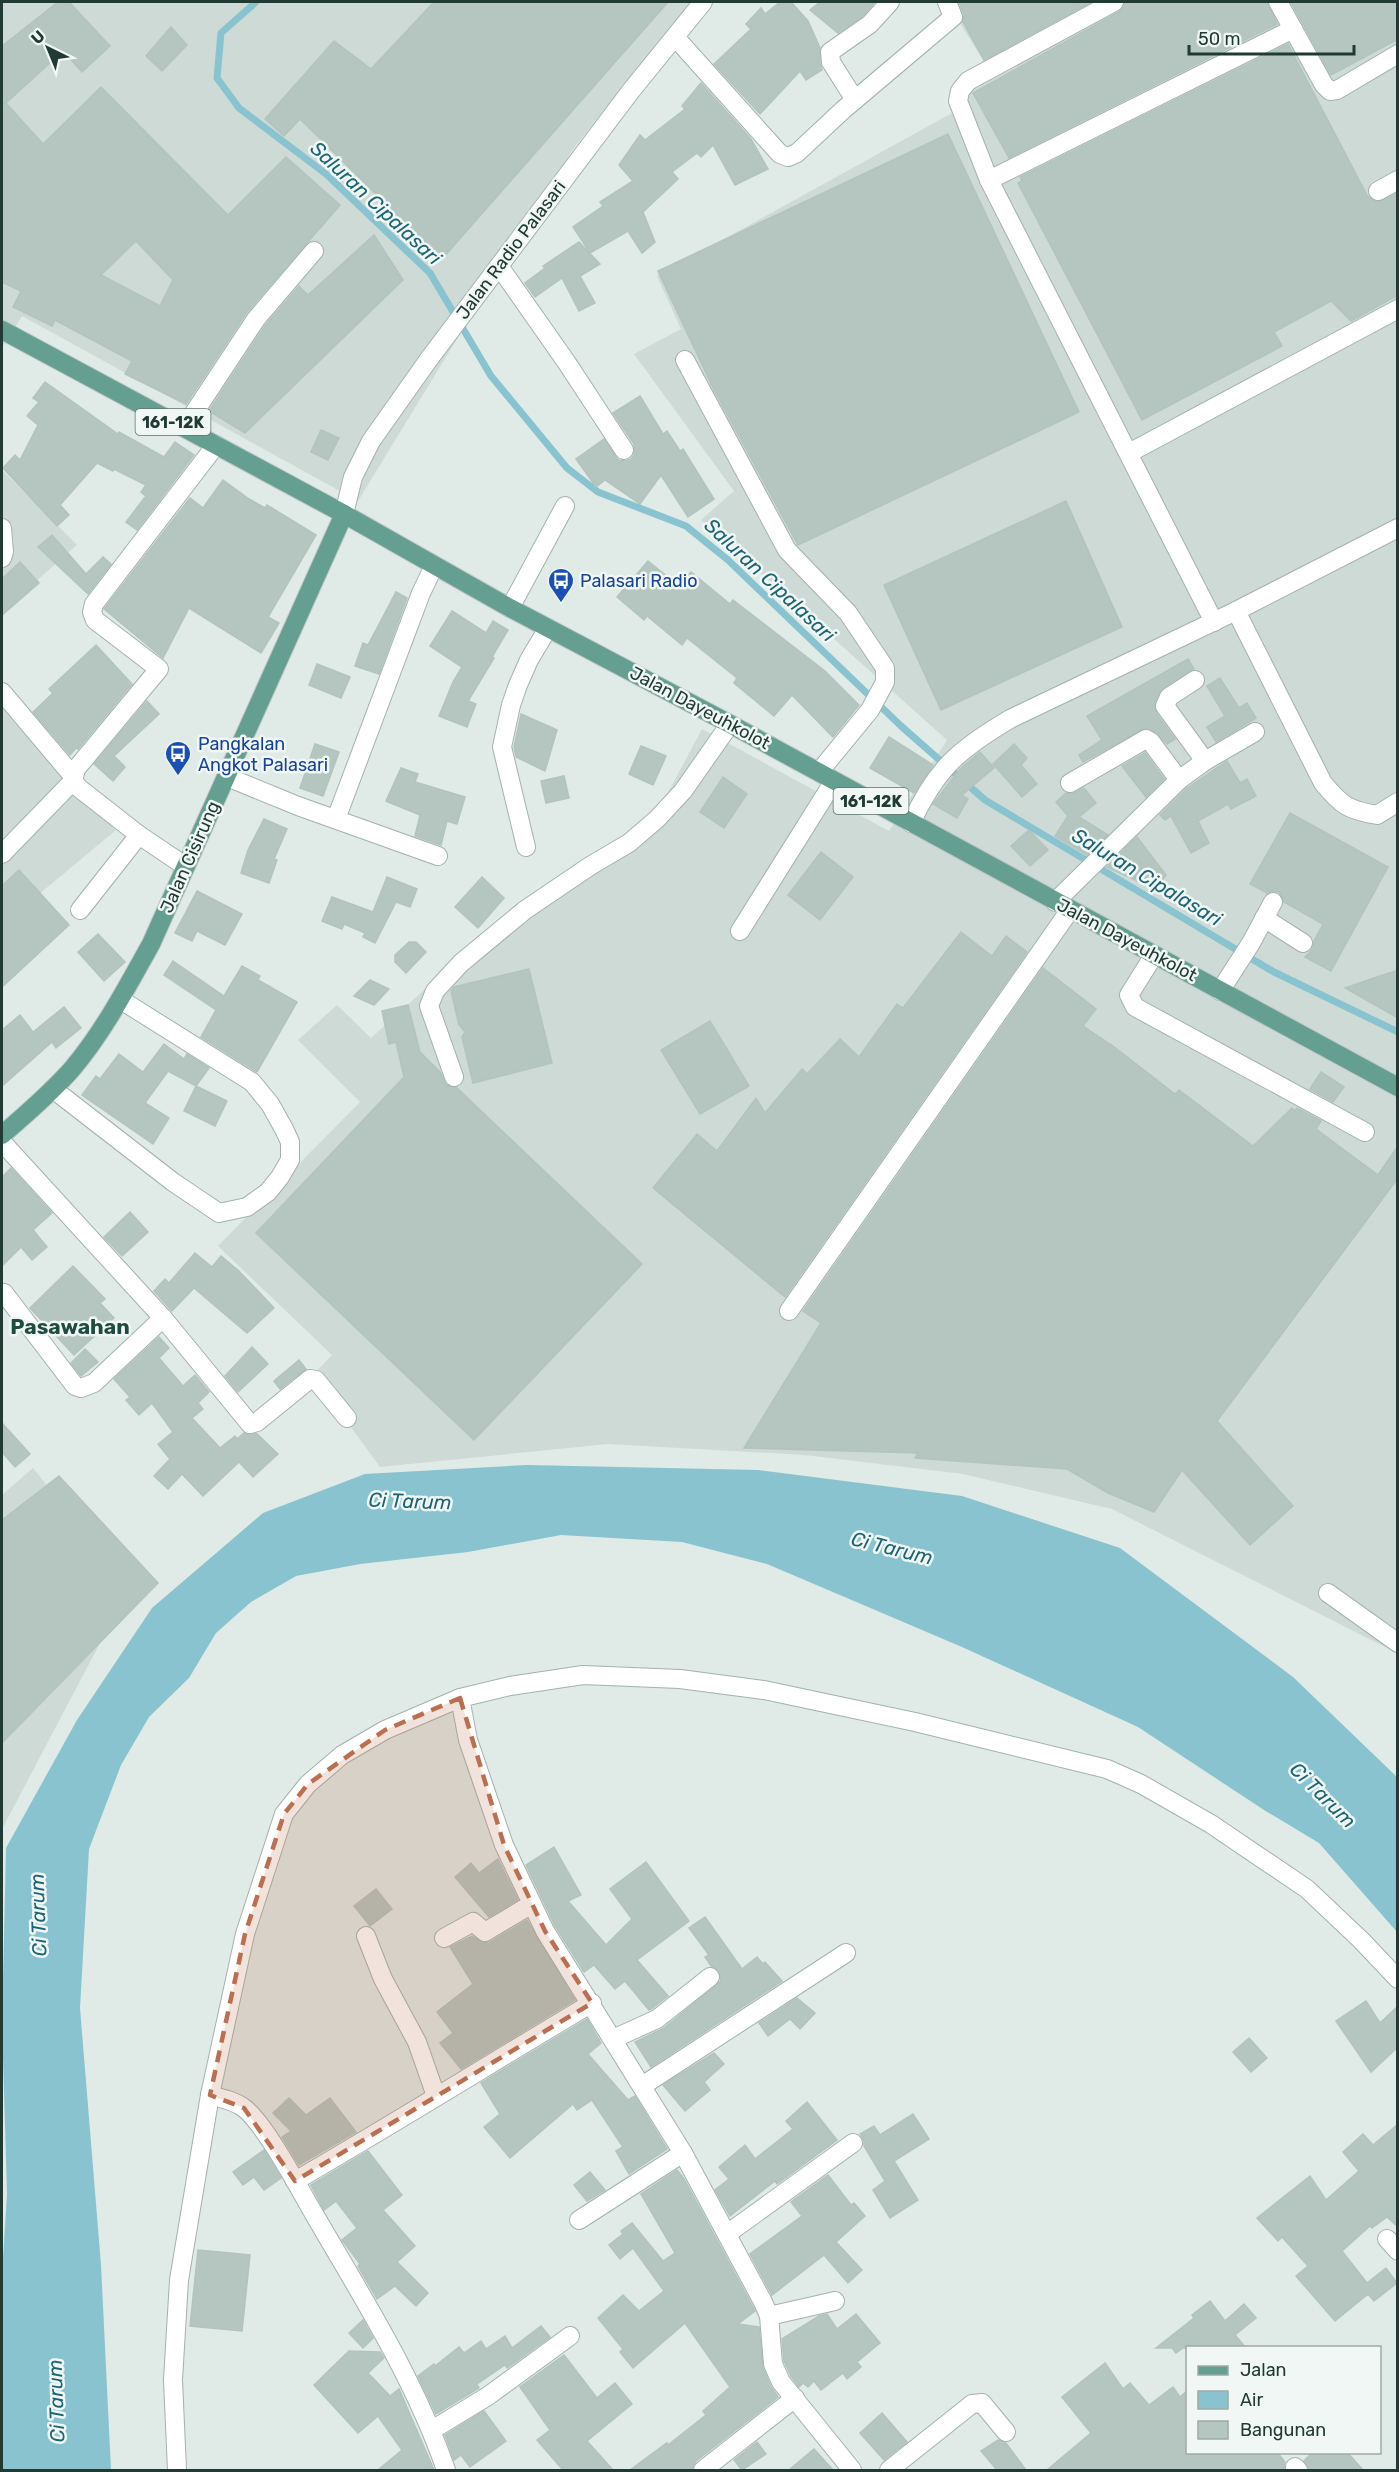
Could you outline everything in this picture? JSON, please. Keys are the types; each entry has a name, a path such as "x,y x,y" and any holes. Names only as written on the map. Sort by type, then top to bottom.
{"main road":[{"name":"Jalan Dayeuhkolot","path":"2,330 345,514 510,608 819,772 1220,991 1396,1082"},
{"name":"Jalan Cisirung","path":"2,1135 73,1068 121,1000 150,944 227,777 345,514"}],"street":[{"name":"Jalan Radio Palasari","path":"345,514 353,477 371,441 498,266 630,92 703,2"},
{"path":"855,100 831,62 830,52 870,24 890,2"},
{"path":"675,37 784,156 795,155 855,100 953,17 947,2"},
{"path":"1114,2 968,81 960,91 958,101 989,180 1214,622"},
{"path":"1278,2 1324,85 1330,91 1337,90 1398,54"},
{"path":"989,180 1293,29"},
{"path":"1378,191 1398,180"},
{"path":"184,428 256,319 314,251"},
{"path":"498,266 567,363 624,450"},
{"path":"1129,453 1398,309"},
{"path":"686,360 787,550 848,613 885,668 885,682 870,710 819,772"},
{"path":"2,854 73,778 159,669 95,620 92,612 94,604 216,445"},
{"path":"510,608 565,506"},
{"path":"2,528 4,552 2,558"},
{"path":"911,824 930,786 951,761 984,735 1010,719 1214,622 1398,528"},
{"path":"336,819 417,604 434,566"},
{"path":"1236,611 1323,783 1340,803 1354,811 1377,815 1398,802"},
{"path":"525,847 502,747 518,685 529,660 548,628"},
{"path":"1195,680 1169,697 1166,706 1205,761"},
{"path":"2,692 79,788 139,835 185,866"},
{"path":"454,1077 429,1006 435,991 461,963 525,910 629,843 657,819 683,791 730,724"},
{"path":"789,1311 1086,871 1179,780 1205,761 1255,732"},
{"path":"1070,783 1146,740 1151,742 1179,780"},
{"path":"227,777 438,856"},
{"path":"740,930 834,782"},
{"path":"80,910 139,835"},
{"path":"1220,991 1235,970 1273,902"},
{"path":"1264,918 1303,943"},
{"path":"1154,955 1129,995 1134,1007 1365,1132"},
{"path":"53,1089 164,1175 219,1213 247,1207 268,1192 290,1160 290,1142 270,1104 252,1082 121,1000"},
{"path":"2,1142 162,1318 250,1424 257,1422 310,1379 316,1380 347,1418"},
{"path":"3,1293 75,1386 81,1388 88,1387 99,1379 162,1318"},
{"path":"1328,1593 1398,1643"},
{"path":"177,2470 173,2380 179,2280 210,2095 245,1934 284,1814 308,1784 342,1755 385,1730 460,1698 510,1686 583,1676 680,1679 764,1690 915,1722 1107,1769 1141,1784 1211,1824 1307,1889 1398,1979"},
{"path":"460,1698 468,1740 504,1845 545,1931 592,2003 683,2154 727,2235 769,2316 772,2364 781,2382 852,2470"},
{"path":"444,1938 473,1922 485,1932 532,1904"},
{"path":"366,1936 383,1979 417,2042 436,2096"},
{"path":"642,2086 846,1953"},
{"path":"613,2039 657,2019 710,1977"},
{"path":"295,2181 410,2115 436,2096 592,2003"},
{"path":"210,2095 244,2108 257,2122 295,2181 373,2317 432,2430 446,2470"},
{"path":"727,2235 854,2143"},
{"path":"579,2220 683,2154"},
{"path":"769,2316 835,2301"},
{"path":"432,2430 489,2396 570,2336"},
{"path":"703,2470 795,2398"},
{"path":"889,2470 972,2404 982,2403 1006,2432"}],"highlighted area":[{"path":"460,1698 504,1845 545,1931 592,2003 295,2181 244,2108 210,2095 245,1934 284,1814 308,1784 385,1730"}],"shaded area":[{"path":"2,2 690,2 573,149 358,501 22,316 2,347"},
{"path":"947,2 1397,2 1397,1653 1112,1509 963,1474 805,1455 608,1444 380,1467 313,1375 332,1355 218,1246 360,1102 298,1040 337,1005 371,1038 522,901 656,815 702,729 889,831 947,740 701,520 734,491 634,354 681,329 657,276 952,113 963,86 984,62"},
{"path":"2,470 77,545 2,611"},
{"path":"2,704 116,830 2,925"},
{"path":"33,1468 129,1588 2,1829 2,1495"}],"water":[{"name":"Ci Tarum","path":"527,1465 758,1470 962,1496 1120,1548 1293,1677 1397,1777 1397,1932 1319,1843 1264,1810 1138,1727 962,1647 767,1564 682,1542 561,1535 468,1552 360,1564 296,1576 251,1602 216,1633 189,1678 149,1717 121,1765 89,1849 80,2008 101,2265 111,2470 2,2470 2,2275 7,2194 2,2023 6,1848 77,1720 152,1608 263,1513 365,1474"}],"building":[{"path":"58,2 69,2 110,46 82,72 63,51 6,103 43,144 101,87 228,215 286,157 340,205 247,312 186,404 125,374 132,361 55,320 52,326 13,307 21,291 2,282 2,46","holes":["136,241 173,280 160,306 101,275"]},
{"path":"434,2 668,2 442,259 300,119 284,136 265,119 334,41 371,69"},
{"path":"780,2 791,2 808,21 820,48 822,70 806,80 800,71 760,114 714,64 751,29 746,24 761,8 765,14"},
{"path":"820,2 875,2 863,16 838,33 810,10"},
{"path":"959,2 1091,2 984,60 963,22 964,14"},
{"path":"1125,2 1267,2 1277,24 1009,158 973,93 1119,12"},
{"path":"1291,2 1398,2 1398,39 1331,75"},
{"path":"171,27 187,45 162,71 146,56"},
{"path":"1288,44 1368,197 1378,202 1398,193 1398,295 1351,321 1331,301 1274,332 1282,346 1142,420 1018,183 1022,181 1020,177"},
{"path":"701,83 751,139 768,169 735,185 713,145 701,157 697,153 672,172 678,179 643,212 655,242 642,253 628,231 590,253 573,227 603,206 600,202 633,181 619,165 640,135 645,140 685,109 682,106"},
{"path":"948,134 1079,412 798,545 714,390 658,271"},
{"path":"374,235 403,280 245,433 209,411 265,326 299,286 308,295"},
{"path":"579,242 600,264 580,276 595,303 579,311 562,278 535,297 525,283 545,268 543,266"},
{"path":"45,382 118,434 119,432 164,457 175,442 194,455 137,530 126,522 146,496 141,492 146,485 114,469 113,471 97,463 60,505 69,515 57,526 3,468 15,455 20,460 38,425 27,416 39,402 33,398"},
{"path":"640,396 663,434 667,431 680,451 683,449 714,499 688,517 661,475 640,504 605,480 596,487 576,459 604,439 618,460 631,459 634,455 634,444 613,413"},
{"path":"321,430 339,438 328,460 311,452"},
{"path":"223,480 249,499 265,508 267,505 316,535 268,617 279,623 261,653 189,608 163,658 104,609 190,498 203,508"},
{"path":"1066,501 1122,627 941,710 884,585"},
{"path":"52,535 86,574 103,557 111,564 88,594 38,547"},
{"path":"648,561 679,586 691,572 730,604 733,600 825,671 859,705 833,737 792,695 774,716 734,683 737,678 687,638 682,645 647,616 644,620 617,597"},
{"path":"20,562 39,583 2,615 2,579"},
{"path":"396,592 407,598 379,674 355,666 363,643 368,645"},
{"path":"452,611 486,633 493,621 508,630 468,701 476,704 467,727 439,716 462,667 430,646"},
{"path":"96,645 132,684 78,749 76,748 70,755 33,712 53,693 49,689"},
{"path":"1188,659 1194,669 1163,688 1155,702 1156,713 1175,739 1167,744 1157,733 1145,728 1083,762 1079,755 1102,740 1087,716"},
{"path":"317,664 350,677 341,698 309,685"},
{"path":"1220,678 1239,708 1247,703 1256,718 1216,742 1207,727 1225,716 1207,686"},
{"path":"147,701 159,714 114,756 125,767 113,781 94,764"},
{"path":"521,714 557,730 545,771 516,757 514,747"},
{"path":"889,737 933,765 914,793 870,768"},
{"path":"315,744 339,752 323,796 300,788"},
{"path":"1014,744 1027,758 1021,765 1037,784 1022,797 993,764"},
{"path":"641,746 666,756 653,785 629,774"},
{"path":"980,752 994,768 962,795 968,799 957,818 933,804 959,770"},
{"path":"1145,753 1164,779 1146,797 1122,766"},
{"path":"1227,761 1240,783 1247,779 1256,796 1231,809 1228,804 1198,821 1209,843 1191,853 1171,816 1165,820 1160,815 1186,789"},
{"path":"401,768 418,774 415,782 465,797 457,824 447,821 441,845 415,836 420,815 386,801"},
{"path":"564,776 569,798 546,803 541,781"},
{"path":"723,777 747,794 724,828 700,812"},
{"path":"1084,788 1096,803 1079,817 1108,835 1087,855 1055,836 1068,816 1056,802 1066,793 1075,793"},
{"path":"1290,813 1388,867 1331,971 1305,957 1313,949 1314,941 1323,924 1284,902 1279,892 1267,893 1250,884"},
{"path":"264,819 287,829 274,859 277,860 269,883 241,873 248,850"},
{"path":"1029,830 1048,850 1030,866 1011,846"},
{"path":"1137,837 1166,875 1155,889 1107,867"},
{"path":"821,852 853,877 820,920 788,895"},
{"path":"19,870 69,925 2,987 2,886"},
{"path":"387,877 417,889 410,907 396,902 375,943 363,937 365,933 344,924 342,929 322,921 332,897 373,912"},
{"path":"482,877 504,898 478,928 455,907"},
{"path":"197,891 242,914 225,945 197,931 192,941 175,933"},
{"path":"961,932 992,956 1006,936 1027,952 785,1297 653,1188 697,1134 717,1151 756,1098 765,1113 802,1069 807,1074 840,1039 859,1057 897,1004 903,1008"},
{"path":"98,934 125,962 104,981 78,952"},
{"path":"409,942 416,942 426,952 406,973 395,962 395,955"},
{"path":"173,961 224,996 242,966 260,976 258,980 297,1002 257,1072 201,1037 216,1010 164,975"},
{"path":"1043,968 1096,1009 1083,1026 1175,1094 1179,1090 1253,1146 1292,1108 1295,1111 1297,1108 1321,1121 1316,1129 1378,1175 1398,1146 1398,1178 1217,1421 1293,1506 1250,1545 1182,1470 1154,1512 1108,1493 1067,1469 915,1458 918,1453 744,1448 821,1323 803,1311"},
{"path":"529,969 552,1063 473,1083 462,1037 465,1032 459,1025 451,991 454,987"},
{"path":"1398,970 1398,1018 1345,988 1374,978"},
{"path":"370,980 389,989 374,1005 354,996"},
{"path":"408,1005 420,1052 440,1072 446,1085 457,1088 642,1264 474,1440 256,1233 404,1077 396,1042 389,1044 382,1011"},
{"path":"64,1007 81,1028 56,1048 52,1042 2,1086 2,1030 20,1015 33,1032"},
{"path":"710,1021 749,1086 700,1114 661,1050"},
{"path":"164,1044 184,1059 187,1054 209,1068 196,1086 168,1071 145,1103 169,1118 153,1144 82,1095 96,1076 100,1079 119,1054 143,1072"},
{"path":"1321,1072 1344,1087 1333,1102 1310,1089"},
{"path":"196,1086 227,1101 215,1126 184,1111"},
{"path":"11,1168 52,1213 33,1230 47,1247 32,1260 21,1247 2,1266 2,1177"},
{"path":"130,1212 148,1232 122,1256 104,1237"},
{"path":"195,1253 212,1267 221,1256 239,1271 274,1308 247,1333 194,1288 172,1311 154,1291 165,1279 169,1283"},
{"path":"73,1266 105,1299 100,1303 114,1318 74,1355 30,1308"},
{"path":"159,1337 169,1348 159,1358 183,1386 195,1375 209,1392 198,1403 203,1409 192,1418 220,1448 235,1436 237,1439 244,1433 257,1434 278,1454 253,1477 239,1462 203,1496 182,1474 168,1489 154,1476 170,1459 158,1444 173,1432 152,1403 139,1415 126,1400 130,1397 114,1379"},
{"path":"252,1347 268,1364 238,1392 225,1376"},
{"path":"85,1349 98,1362 81,1376 71,1363"},
{"path":"299,1360 306,1369 280,1389 274,1381"},
{"path":"2,1423 30,1454 15,1467 2,1452"},
{"path":"59,1476 158,1583 2,1743 2,1520"},
{"path":"554,1847 581,1895 568,1901 606,1945 632,1919 610,1889 646,1862 689,1921 637,1960 668,1996 651,2009 649,2010 625,1981 615,1989 594,1965 584,1972 555,1926 526,1865"},
{"path":"498,1859 518,1900 489,1917 455,1877 471,1863 479,1873"},
{"path":"376,1889 392,1909 370,1926 354,1906"},
{"path":"705,1917 742,1969 757,1957 763,1964 765,1962 782,1981 651,2067 635,2042 664,2028 721,1981 719,1971 711,1966 705,1957 709,1955 689,1928"},
{"path":"527,1920 575,2000 461,2069 440,2043 453,2033 437,2012 473,1984 450,1947 472,1936 483,1943 490,1942"},
{"path":"797,1998 815,2013 800,2029 790,2019 768,2036 759,2023"},
{"path":"1366,2001 1380,2023 1398,2006 1398,2047 1371,2072 1336,2021"},
{"path":"587,2019 601,2043 588,2054 628,2100 635,2096 667,2149 629,2174 616,2151 623,2147 592,2100 577,2110 573,2104 510,2158 484,2127 500,2114 481,2083"},
{"path":"1249,2038 1267,2058 1251,2072 1233,2052"},
{"path":"714,2053 724,2064 704,2082 710,2090 685,2111 663,2085"},
{"path":"289,2098 306,2115 330,2098 356,2132 299,2165 282,2137 291,2131 273,2113"},
{"path":"807,2102 837,2140 777,2184 775,2181 730,2216 715,2190 729,2179 719,2167 745,2145 755,2159 793,2129 786,2121"},
{"path":"913,2114 929,2139 894,2161 918,2200 890,2218 873,2190 885,2181 864,2146 860,2134 874,2126 880,2135"},
{"path":"1398,2124 1398,2227 1387,2217 1372,2228 1370,2226 1342,2251 1367,2283 1386,2268 1397,2283 1374,2301 1368,2294 1335,2321 1296,2276 1308,2266 1282,2237 1278,2241 1257,2218 1310,2176 1326,2200 1359,2171 1343,2152 1363,2134 1373,2145"},
{"path":"264,2150 281,2178 264,2190 254,2177 243,2185 233,2172"},
{"path":"368,2151 402,2195 383,2210 415,2246 397,2262 428,2293 416,2306 395,2286 377,2299 358,2266 360,2264 342,2240 357,2228 336,2201 324,2210 311,2185"},
{"path":"677,2170 755,2311 738,2324 759,2327 763,2368 778,2397 696,2461 692,2470 630,2470 667,2443 668,2445 706,2415 703,2411 730,2387 685,2323 633,2368 620,2352 623,2349 598,2318 623,2295 639,2311 664,2291 633,2248 620,2259 609,2245 623,2234 621,2231 632,2223 663,2261 675,2253 641,2194"},
{"path":"590,2172 605,2190 587,2201 574,2185"},
{"path":"828,2175 851,2205 854,2203 865,2216 836,2242 862,2270 848,2283 824,2255 772,2295 750,2254 802,2216 791,2202"},
{"path":"198,2250 250,2255 242,2331 190,2326"},
{"path":"1210,2301 1225,2321 1244,2304 1256,2318 1235,2335 1244,2346 1186,2346 1176,2353 1172,2348 1156,2348 1194,2318 1192,2315"},
{"path":"827,2314 837,2329 856,2314 880,2343 857,2362 861,2367 847,2379 843,2373 821,2390 814,2381 808,2387 803,2383 799,2387 784,2361 782,2339 819,2316"},
{"path":"363,2320 373,2338 363,2348 349,2333"},
{"path":"541,2326 550,2337 507,2368 505,2365 477,2384 479,2388 436,2414 418,2376 459,2347 464,2353 481,2341 486,2349 505,2336 512,2348"},
{"path":"349,2351 380,2352 384,2358 368,2373 390,2396 399,2389 434,2470 378,2470 402,2450 378,2416 358,2433 314,2385"},
{"path":"564,2355 597,2398 615,2383 632,2404 587,2441 613,2470 563,2470 537,2440 550,2430 520,2387"},
{"path":"1105,2363 1123,2389 1130,2383 1149,2405 1173,2387 1180,2397 1186,2392 1186,2454 1279,2454 1285,2462 1284,2470 1047,2470 1091,2433 1062,2397"},
{"path":"484,2411 506,2441 470,2467 461,2455 454,2460 445,2435"},
{"path":"882,2413 907,2442 884,2460 860,2433"},
{"path":"998,2440 1006,2443 1026,2470 997,2470 981,2451"},
{"path":"757,2442 766,2454 742,2470 734,2460"},
{"path":"814,2449 833,2470 789,2470"},
{"path":"1311,2454 1349,2454 1363,2470 1309,2470 1304,2461"}],"waterway":[{"name":"Saluran Cipalasari","path":"256,2 221,33 217,78 239,108 326,174 430,273 491,376 567,468 598,492 686,526 728,560 901,726 985,800 1274,972 1398,1032"}],"place":[{"name":"Palasari Radio","path":"561,604"},
{"name":"Pangkalan Angkot Palasari","path":"178,777"}],"district":[{"name":"Pasawahan","path":"70,1327"}]}
